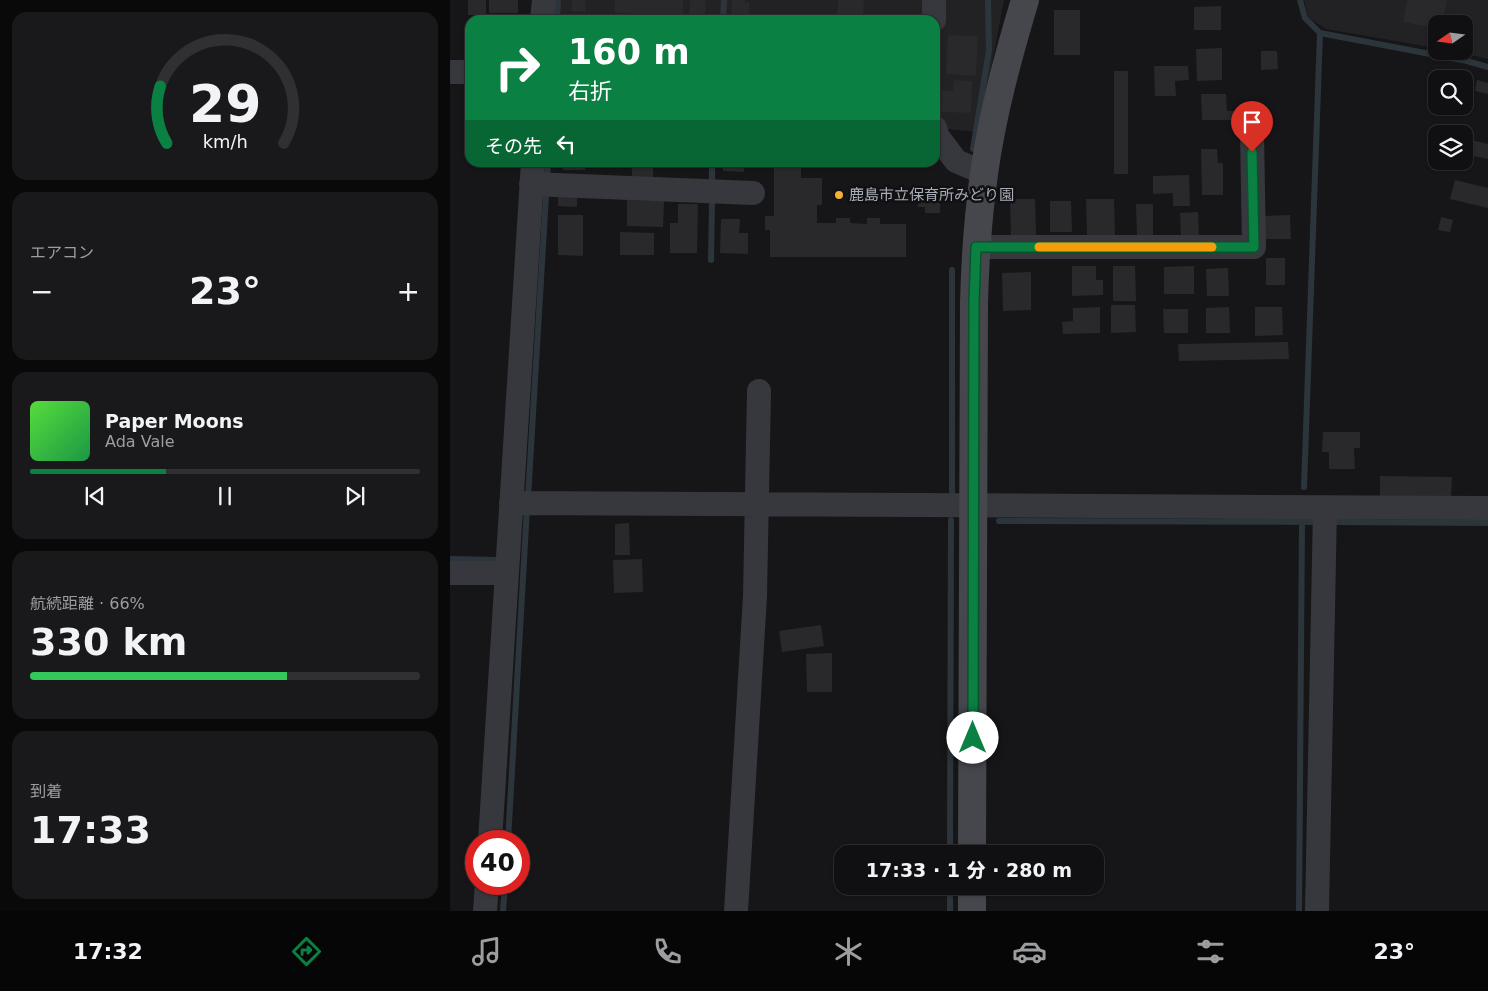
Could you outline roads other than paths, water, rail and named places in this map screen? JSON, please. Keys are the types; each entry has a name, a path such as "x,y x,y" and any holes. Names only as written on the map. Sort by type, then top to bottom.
{"street":[{"path":"542,15 544,0"},
{"path":"934,0 934,15"},
{"path":"972,845 974,303 976,247 984,173 1004,76 1025,0"},
{"path":"450,72 465,72"},
{"path":"976,247 1254,247 1252,133"},
{"path":"940,139 956,161 984,173"},
{"path":"491,830 532,173 559,185 753,193"},
{"path":"736,911 755,596 758,391"},
{"path":"511,503 1488,508"},
{"path":"1317,911 1325,508"},
{"path":"450,573 507,573"},
{"path":"486,911 487,895"},
{"path":"972,895 972,911"}],"waterway":[{"path":"557,15 558,0"},
{"path":"723,15 724,0"},
{"path":"973,149 989,50 988,0"},
{"path":"1300,0 1305,18 1320,33 1467,61 1488,67"},
{"path":"1304,487 1320,33"},
{"path":"528,498 548,167"},
{"path":"712,167 712,182"},
{"path":"711,260 712,203"},
{"path":"952,270 952,495"},
{"path":"509,830 527,508"},
{"path":"950,845 951,520"},
{"path":"999,521 1320,522"},
{"path":"1299,911 1302,522"},
{"path":"1330,522 1488,523"},
{"path":"450,559 496,560"},
{"path":"503,911 504,895"},
{"path":"950,895 950,911"}],"place":[{"name":"鹿島市立保育所みどり園","path":"839,195"}]}
